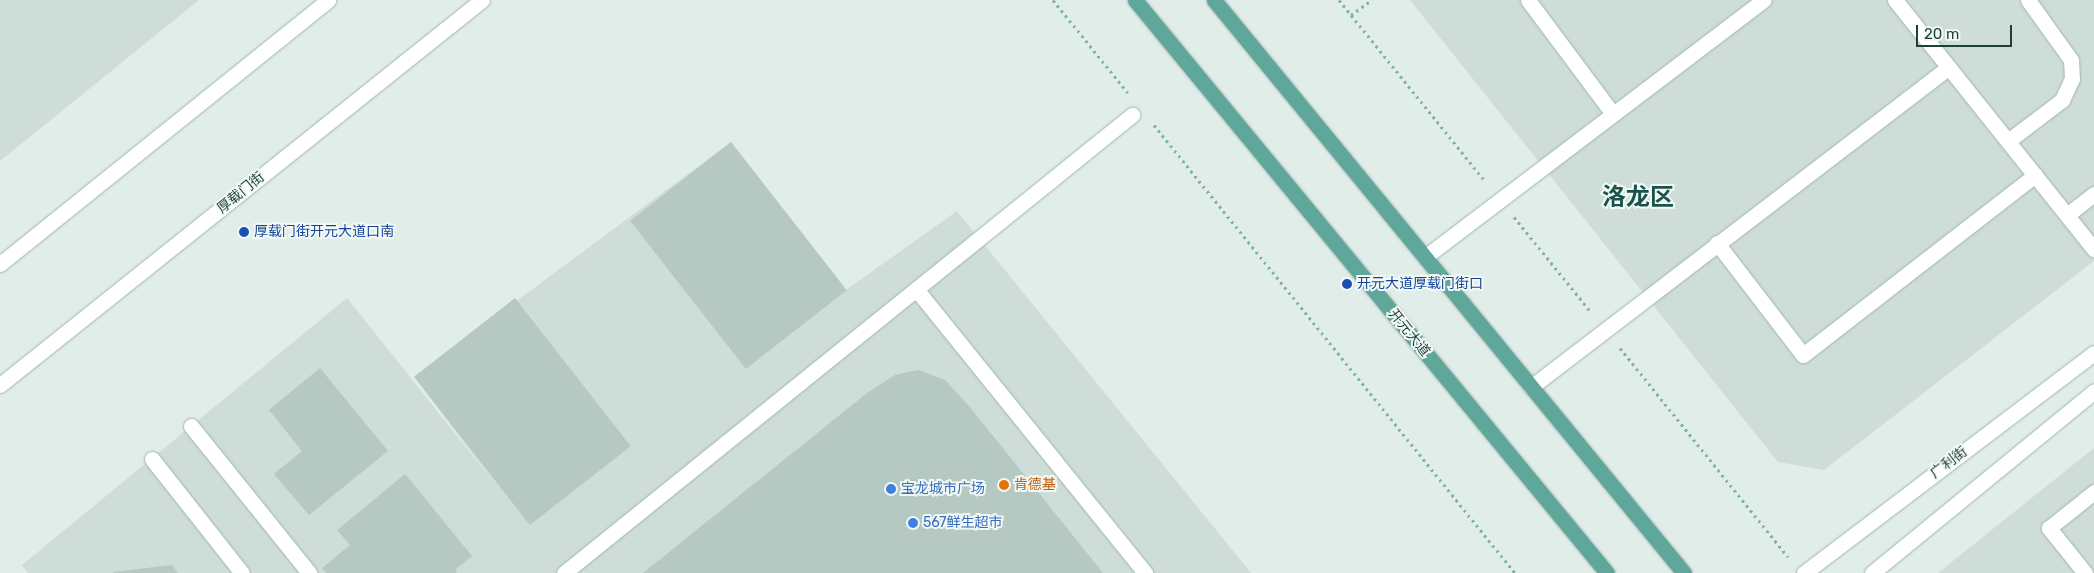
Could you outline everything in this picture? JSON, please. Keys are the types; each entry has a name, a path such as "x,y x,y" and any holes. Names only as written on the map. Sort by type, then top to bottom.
{"main road":[{"name":"开元大道","path":"1135,0 1607,573"},
{"path":"1214,0 1684,573"}],"street":[{"path":"0,264 328,0"},
{"name":"厚载门街","path":"0,385 482,0"},
{"path":"1528,0 1613,114"},
{"path":"1425,257 1764,0"},
{"path":"1895,0 2094,249"},
{"path":"2008,141 2062,100 2072,80 2071,60 2028,0"},
{"path":"1530,386 1949,67"},
{"path":"564,573 1138,111"},
{"path":"1718,243 1803,355 2035,176"},
{"path":"2067,215 2094,194"},
{"path":"916,289 1145,573"},
{"name":"广利街","path":"1800,569 2094,353"},
{"path":"1872,573 2094,391"},
{"path":"191,426 308,573"},
{"path":"152,459 242,573"},
{"path":"2085,573 2049,528 2094,492"}],"path":[{"path":"1053,0 1138,111 1515,573"},
{"path":"1339,0 1800,569"},
{"path":"1351,15 1372,0"}],"shaded area":[{"path":"0,0 199,0 0,161"},
{"path":"1410,0 2094,0 2094,261 1824,470 1778,462"},
{"path":"731,142 846,290 957,211 1251,573 28,573 22,565 347,298 497,486 414,377"},
{"path":"2094,448 2094,573 1938,573"}],"building":[{"path":"731,142 847,290 746,369 630,221"},
{"path":"515,298 631,446 530,525 414,377"},
{"path":"320,368 388,451 309,515 274,474 302,451 269,410"},
{"name":"宝龙城市广场","path":"918,370 945,380 969,406 1103,573 643,573 867,393 895,375"},
{"path":"405,474 472,556 455,570 457,573 326,573 322,568 350,545 337,530"},
{"path":"172,565 178,573 113,573 113,572"}],"place":[{"name":"厚载门街开元大道口南","path":"244,232"},
{"name":"开元大道厚载门街口","path":"1347,284"},
{"name":"肯德基","path":"1004,485"},
{"name":"宝龙城市广场","path":"891,489"},
{"name":"567鲜生超市","path":"913,523"}],"district":[{"name":"洛龙区","path":"1638,198"}]}
